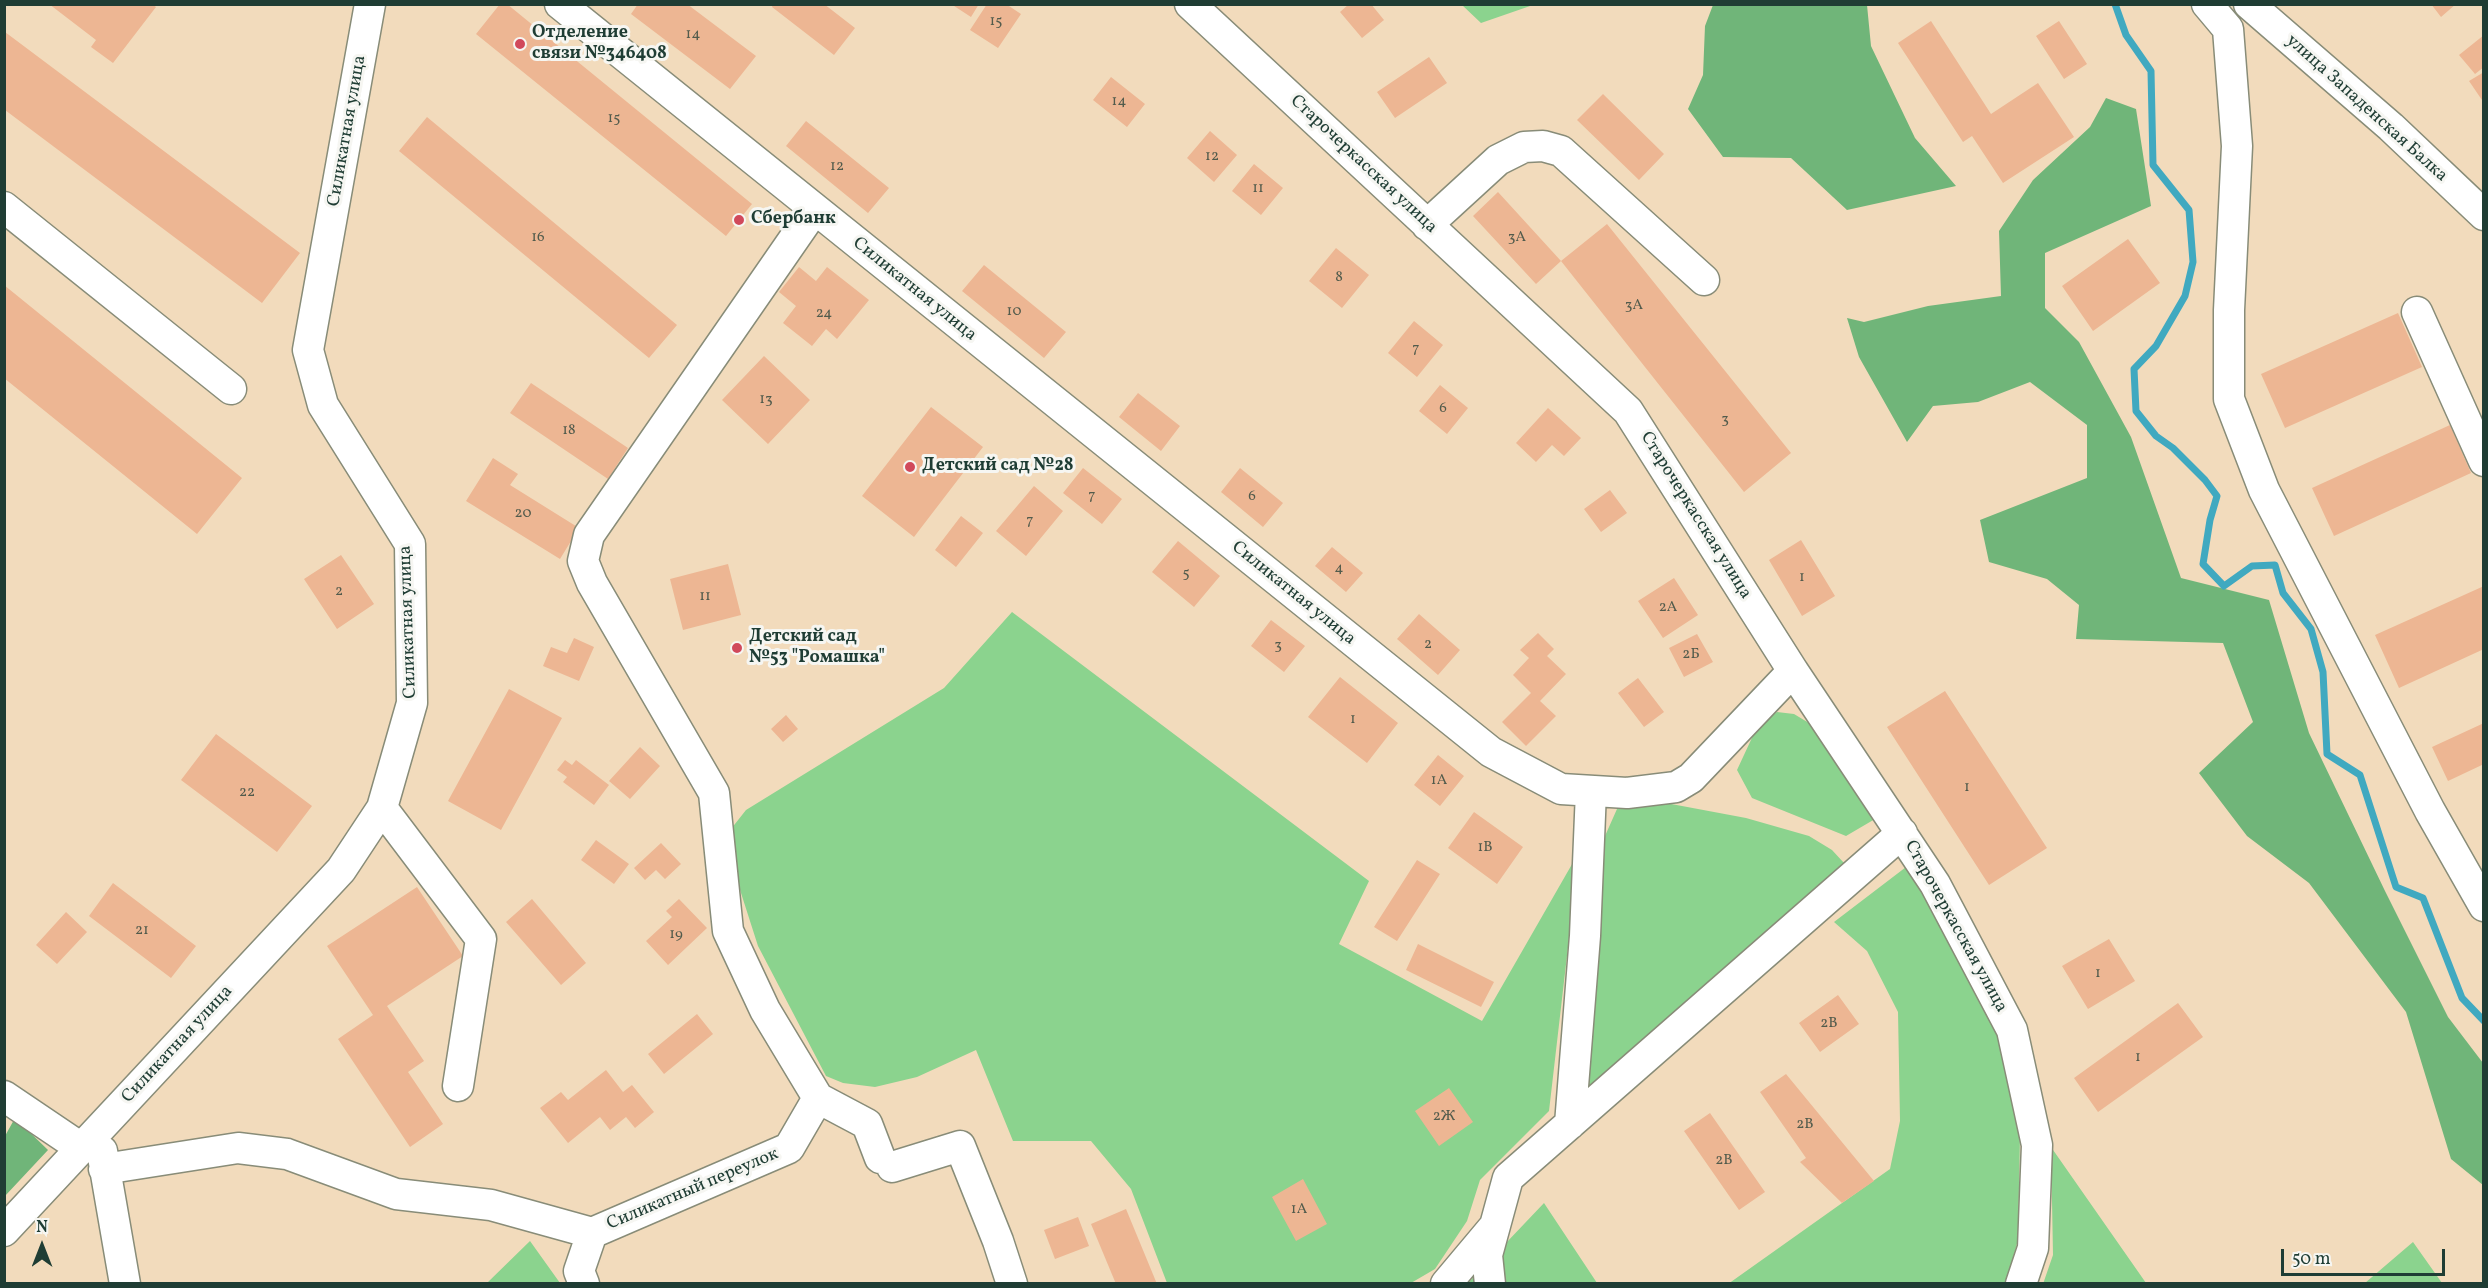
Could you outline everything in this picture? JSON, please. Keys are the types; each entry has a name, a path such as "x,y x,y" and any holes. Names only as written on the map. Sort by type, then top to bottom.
{"street":[{"name":"Силикатная улица","path":"4,1231 341,870 382,808 412,703 410,544 323,405 308,350 370,4"},
{"name":"Силикатная улица","path":"560,4 1491,752 1561,789 1627,793 1676,787 1691,778 1793,671"},
{"name":"Старочеркасская улица","path":"1190,4 1628,411 1793,671 1902,833 1935,884 2012,1030 2037,1145 2033,1248 2021,1284"},
{"path":"2207,4 2229,29 2237,146 2229,310 2229,399 2264,490 2430,811 2484,906"},
{"name":"улица Западенская Балка","path":"2249,4 2391,127 2484,215"},
{"path":"1427,225 1498,160 1524,147 1544,146 1561,151 1704,280"},
{"path":"4,207 231,389"},
{"path":"814,210 589,535 584,561 592,583 714,793 728,931 765,1010 818,1098 867,1124 886,1162 960,1146 998,1241 1012,1284"},
{"path":"2417,312 2484,461"},
{"path":"1570,1124 1585,936 1591,791"},
{"path":"382,808 481,939 458,1086"},
{"path":"1490,1284 1487,1255 1508,1178 1902,833"},
{"path":"4,1096 81,1149"},
{"name":"Силикатный переулок","path":"584,1284 579,1271 592,1233 789,1149 818,1098"},
{"path":"102,1127 104,1169 125,1284"},
{"path":"104,1169 238,1148 287,1154 396,1194 491,1205 592,1233"},
{"path":"1446,1284 1495,1225"}],"green space":[{"path":"1462,5 1533,5 1481,23"},
{"path":"1713,5 1867,5 1871,46 1915,138 1956,186 1847,210 1791,158 1723,157 1688,109 1703,75 1705,26"},
{"path":"2106,98 2136,109 2151,206 2045,253 2045,308 2079,342 2131,437 2181,578 2269,600 2309,733 2448,1017 2483,1063 2483,1185 2451,1159 2406,1012 2309,883 2247,836 2199,773 2253,722 2223,643 2076,639 2079,605 2047,579 1989,562 1980,520 2087,478 2087,425 2030,382 1978,402 1933,406 1907,442 1859,357 1847,318 1864,322 1928,306 2001,296 1999,231 2033,180 2090,127"},
{"path":"1012,612 1369,881 1339,944 1482,1021 1579,852 1549,1111 1480,1180 1467,1221 1435,1269 1411,1283 1167,1283 1131,1189 1091,1141 1013,1141 976,1050 917,1077 875,1087 843,1083 826,1076 758,946 733,868 731,829 746,810 944,688"},
{"path":"1777,712 1794,714 1809,723 1834,753 1875,819 1846,836 1752,798 1737,770 1757,727"},
{"path":"1650,800 1746,818 1809,836 1832,850 1844,863 1838,878 1601,1081 1589,1085 1605,836 1617,809 1631,802"},
{"path":"1910,864 1999,1037 2020,1136 2018,1240 2006,1283 1728,1284 1890,1169 1900,1121 1898,1012 1867,951 1834,922"},
{"path":"15,1118 48,1150 5,1196 5,1136"},
{"path":"2051,1147 2146,1283 2043,1284 2053,1255"},
{"path":"1544,1203 1597,1283 1467,1284"},
{"path":"530,1241 560,1283 487,1283"},
{"path":"2413,1242 2442,1283 2365,1283"}],"building":[{"path":"49,4 152,4 156,7 113,63 91,47 96,40"},
{"path":"500,4 507,4 752,204 726,236 476,34"},
{"path":"638,4 687,4 756,56 730,89 631,14"},
{"path":"773,4 824,4 855,28 834,55 772,7"},
{"path":"951,4 979,4 971,17"},
{"path":"987,4 1006,4 1021,14 998,48 970,30"},
{"path":"1349,4 1371,4 1384,20 1362,38 1340,12"},
{"path":"2431,4 2456,4 2441,17"},
{"path":"1931,21 1991,114 2038,83 2074,137 2003,183 1972,136 1963,142 1898,43"},
{"path":"2059,21 2087,64 2064,79 2036,36"},
{"path":"5,32 300,253 262,303 5,110"},
{"path":"2484,35 2484,67 2475,74 2459,55"},
{"path":"1429,57 1447,83 1395,118 1377,92"},
{"path":"2484,72 2484,103 2469,81"},
{"path":"1111,77 1145,104 1127,127 1093,100"},
{"path":"1603,94 1664,154 1639,180 1577,120"},
{"path":"427,117 677,325 649,358 399,151"},
{"path":"806,121 889,188 868,213 786,146"},
{"path":"1210,131 1237,155 1214,182 1187,158"},
{"path":"1254,164 1283,188 1261,215 1232,191"},
{"path":"1498,192 1561,261 1536,284 1473,216"},
{"path":"1607,224 1791,453 1744,492 1561,261"},
{"path":"2128,239 2160,283 2093,331 2062,286"},
{"path":"1336,248 1369,275 1342,308 1309,281"},
{"path":"984,265 1066,332 1044,358 962,291"},
{"path":"799,267 816,281 827,267 869,300 837,339 826,329 812,346 783,323 796,306 779,292"},
{"path":"4,285 242,478 197,534 4,378"},
{"path":"2398,313 2422,367 2285,428 2261,374"},
{"path":"1414,321 1443,345 1417,377 1388,353"},
{"path":"764,356 810,400 768,444 722,400"},
{"path":"531,383 628,448 608,479 510,413"},
{"path":"1440,385 1468,408 1447,434 1419,411"},
{"path":"1138,393 1180,426 1161,451 1119,417"},
{"path":"931,407 983,447 914,537 862,496"},
{"path":"1548,408 1581,438 1564,456 1552,445 1536,462 1516,443"},
{"path":"2450,425 2471,473 2334,536 2312,488"},
{"path":"493,458 518,474 510,485 579,528 560,559 466,501"},
{"path":"1083,468 1122,499 1102,524 1063,493"},
{"path":"1240,468 1283,503 1263,527 1221,492"},
{"path":"1034,486 1063,511 1026,556 996,531"},
{"path":"1610,490 1627,513 1601,532 1584,509"},
{"path":"961,516 983,533 956,567 935,550"},
{"path":"1801,540 1835,596 1802,616 1769,560"},
{"path":"1178,541 1220,576 1194,607 1152,572"},
{"path":"1332,547 1363,573 1346,592 1315,566"},
{"path":"341,555 374,604 337,629 304,579"},
{"path":"728,564 741,615 683,630 670,579"},
{"path":"1674,578 1698,615 1663,638 1638,601"},
{"path":"2484,586 2484,649 2399,688 2375,635"},
{"path":"1419,614 1460,650 1438,675 1397,639"},
{"path":"1271,620 1305,646 1284,672 1251,646"},
{"path":"1538,633 1554,649 1547,656 1566,674 1540,701 1556,716 1526,746 1502,722 1531,693 1513,675 1529,658 1520,650"},
{"path":"1697,634 1713,662 1684,677 1669,648"},
{"path":"574,638 594,647 579,681 543,666 551,647 567,653"},
{"path":"1340,677 1398,723 1367,763 1308,717"},
{"path":"1638,678 1664,712 1644,727 1618,693"},
{"path":"509,689 562,718 501,830 448,801"},
{"path":"1945,691 2047,848 1989,885 1887,727"},
{"path":"786,715 798,729 783,742 771,729"},
{"path":"2484,723 2484,764 2448,781 2432,747"},
{"path":"216,734 312,806 277,852 181,780"},
{"path":"640,747 660,766 630,799 609,781"},
{"path":"1438,755 1464,776 1440,806 1414,785"},
{"path":"565,760 572,765 576,760 609,785 594,805 563,782 567,777 557,770"},
{"path":"1474,812 1523,847 1497,884 1448,848"},
{"path":"596,840 629,864 614,884 581,860"},
{"path":"661,843 681,864 665,879 656,870 645,880 634,868"},
{"path":"1417,860 1440,874 1397,941 1374,927"},
{"path":"113,883 196,946 171,978 89,916"},
{"path":"417,887 463,956 387,1006 424,1061 408,1072 443,1124 410,1147 338,1039 373,1015 327,946"},
{"path":"532,899 586,963 561,985 506,922"},
{"path":"679,899 707,928 668,965 646,941 672,917 666,911"},
{"path":"66,912 87,932 57,964 36,945"},
{"path":"2109,939 2135,981 2088,1009 2062,966"},
{"path":"1418,944 1494,982 1481,1007 1406,970"},
{"path":"1838,995 1859,1024 1820,1052 1799,1023"},
{"path":"2178,1003 2203,1037 2098,1112 2074,1078"},
{"path":"697,1014 713,1034 664,1074 648,1054"},
{"path":"606,1070 623,1092 632,1085 654,1112 635,1128 626,1117 610,1130 600,1117 568,1143 540,1108 561,1092 568,1100"},
{"path":"1786,1074 1874,1181 1842,1203 1800,1162 1806,1158 1760,1092"},
{"path":"1449,1088 1473,1122 1439,1146 1415,1111"},
{"path":"1710,1113 1765,1192 1739,1210 1684,1131"},
{"path":"1303,1179 1327,1224 1296,1241 1272,1197"},
{"path":"1126,1209 1157,1284 1116,1284 1091,1224"},
{"path":"1078,1217 1089,1246 1055,1259 1044,1230"}],"waterway":[{"path":"2115,4 2126,35 2151,71 2153,165 2189,210 2193,262 2185,296 2156,346 2134,369 2136,411 2156,436 2173,448 2205,480 2217,496 2210,520 2203,564 2224,586 2252,566 2275,565 2283,593 2311,629 2323,672 2327,754 2360,775 2396,887 2423,898 2462,998 2484,1021"}],"place":[{"name":"Отделение связи №346408","path":"520,44"},
{"name":"Сбербанк","path":"739,220"},
{"name":"Детский сад №28","path":"910,467"},
{"name":"Детский сад №53 \"Ромашка\"","path":"737,648"}]}
